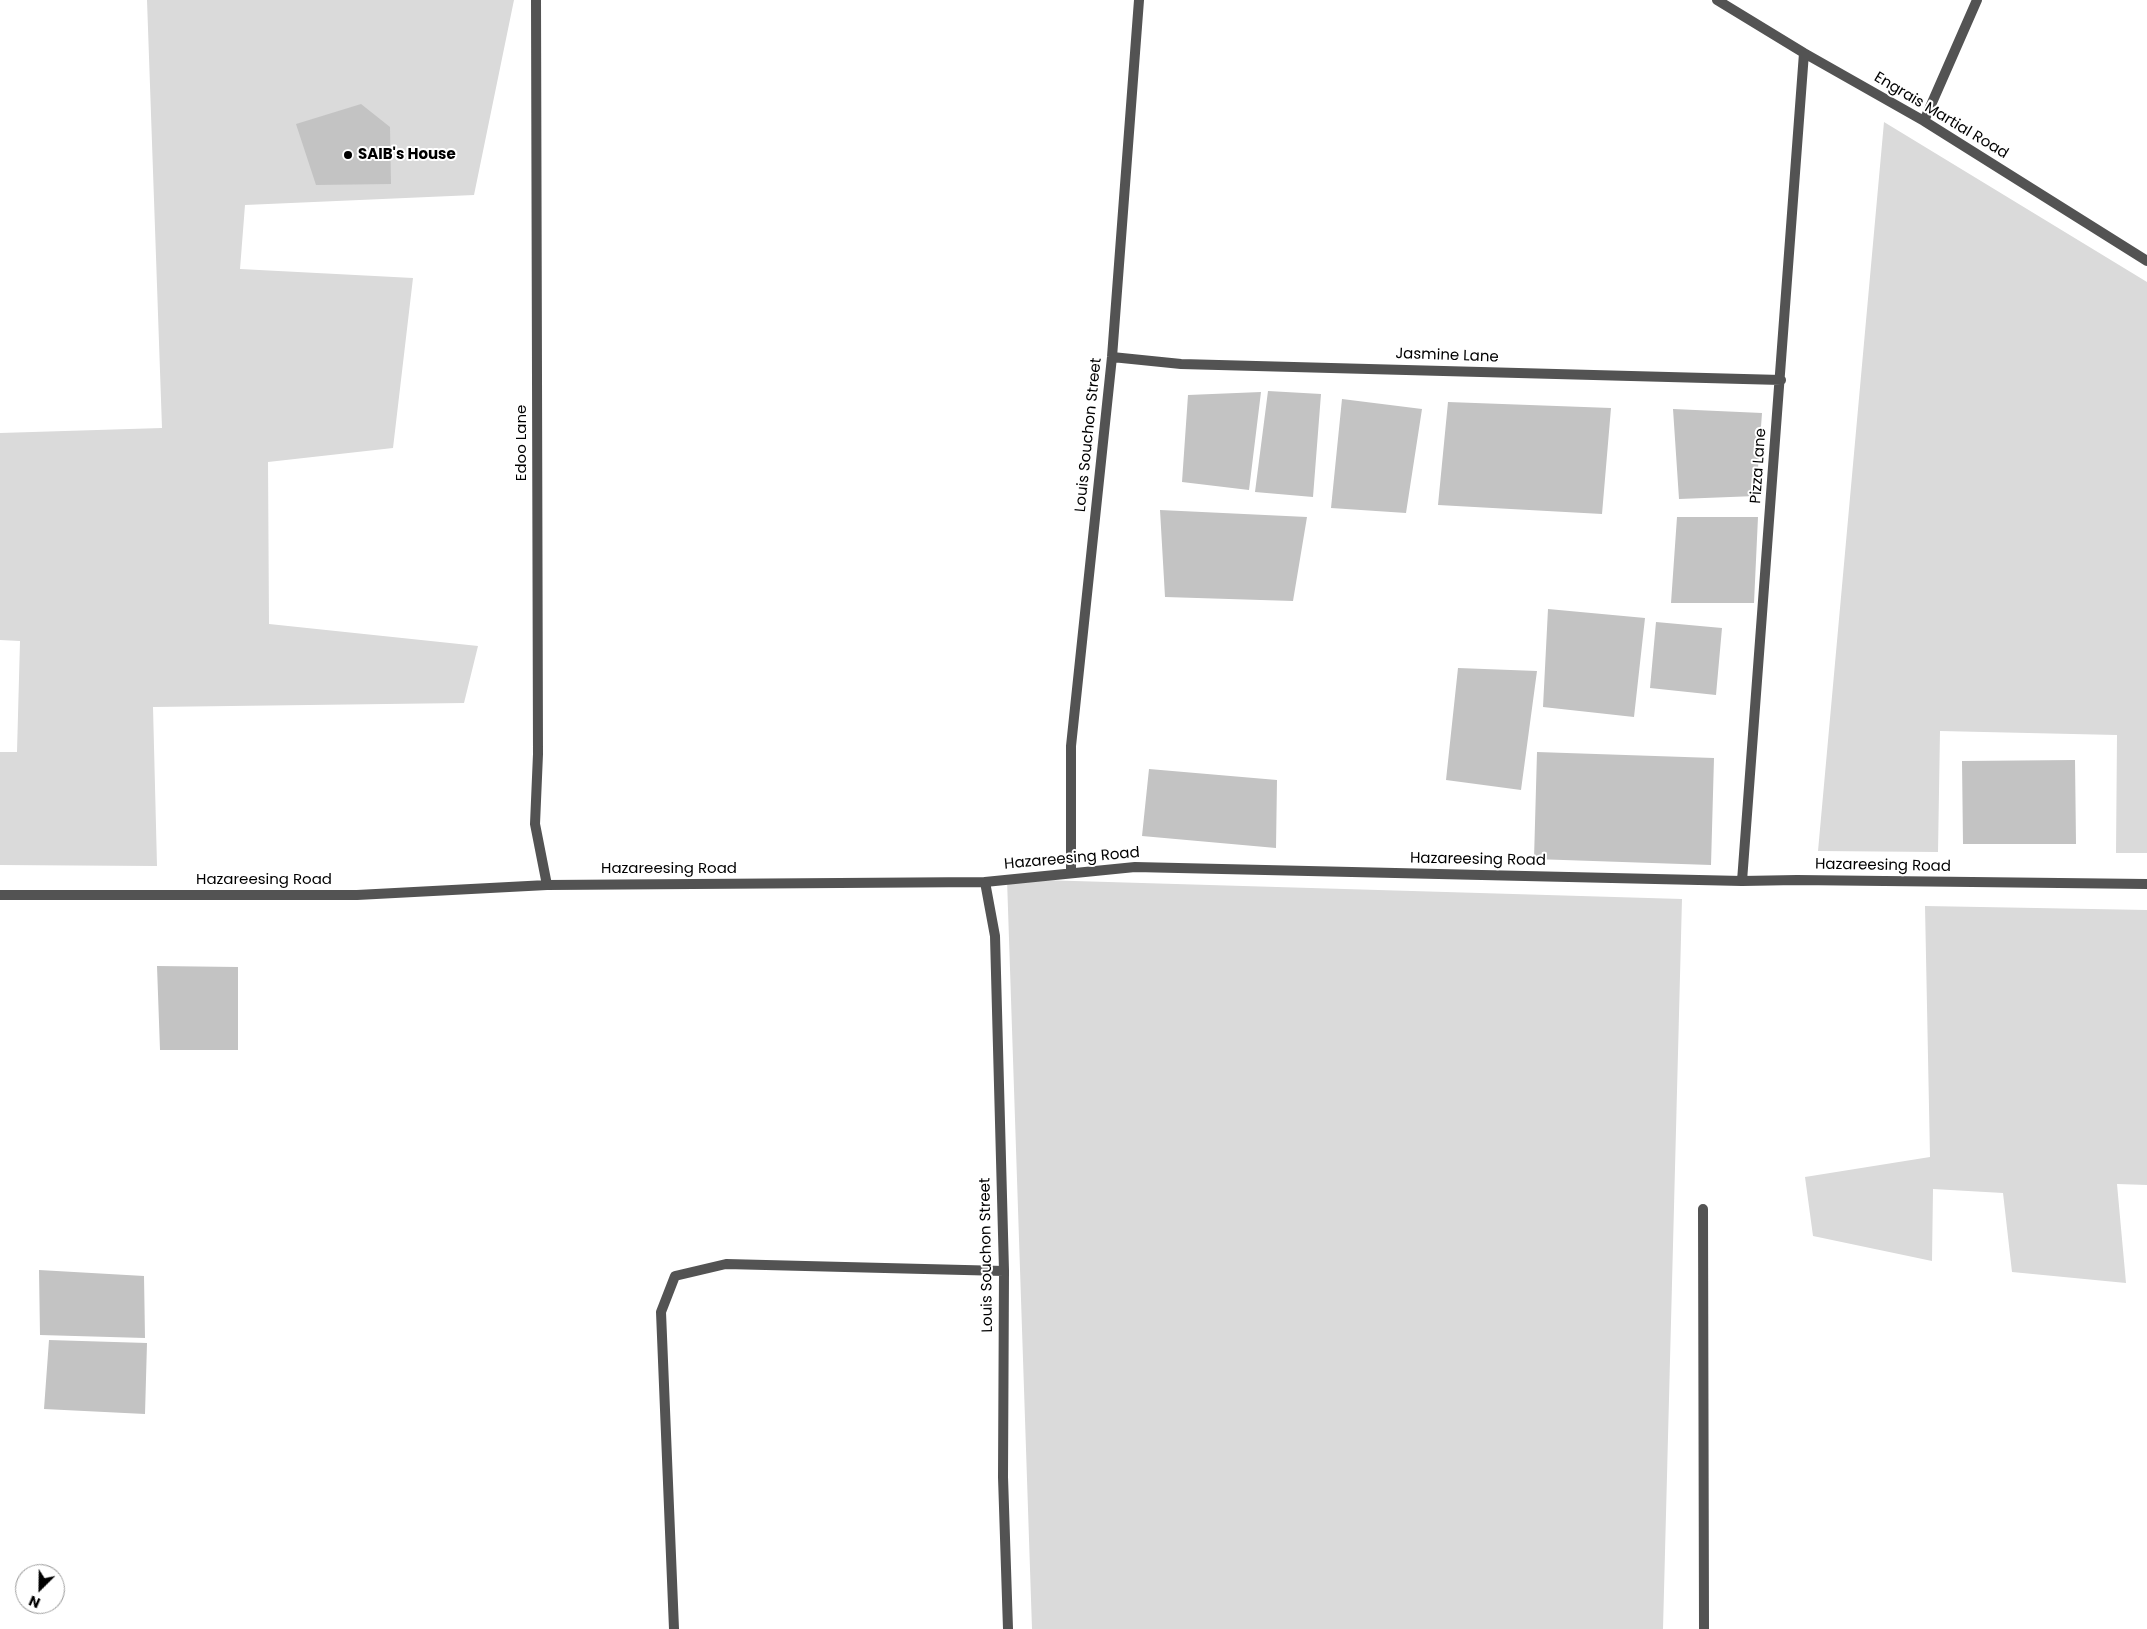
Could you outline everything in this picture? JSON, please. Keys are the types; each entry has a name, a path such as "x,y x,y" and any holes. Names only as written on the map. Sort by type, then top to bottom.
{"street":[{"name":"Edoo Lane","path":"536,0 538,754 535,824 547,885"},
{"name":"Louis Souchon Street","path":"1071,873 1071,746 1112,356 1139,0"},
{"name":"Engrais Martial Road","path":"1717,0 1804,53 1924,121 2147,262"},
{"path":"1924,121 1977,0"},
{"name":"Pizza Lane","path":"1742,882 1804,53"},
{"name":"Jasmine Lane","path":"1112,356 1181,364 1781,380"},
{"name":"Hazareesing Road","path":"0,895 357,895 547,885 986,882 1135,867 1742,882 1797,880 2147,884"},
{"name":"Louis Souchon Street","path":"986,882 995,936 1004,1271 1003,1477 1008,1629"},
{"path":"1703,1210 1704,1629"},
{"path":"674,1629 662,1312 675,1276 726,1264 1004,1271"}],"shaded area":[{"path":"147,0 514,0 474,195 245,205 240,269 413,278 393,448 268,462 269,624 478,646 464,703 153,707 157,866 0,865 0,752 17,752 20,641 0,640 0,433 162,428"},
{"path":"1884,122 2147,282 2147,853 2116,853 2117,735 1940,731 1938,852 1818,851"},
{"path":"1007,879 1682,899 1663,1629 1032,1629"},
{"path":"1925,906 2147,910 2147,1185 2117,1184 2126,1283 2012,1272 2003,1193 1933,1189 1932,1261 1813,1236 1805,1177 1930,1157"}],"building":[{"name":"SAIB's House","path":"361,104 390,127 391,184 316,185 296,124"},
{"path":"1268,391 1321,394 1313,497 1255,492"},
{"path":"1261,392 1249,490 1182,482 1188,395"},
{"path":"1342,399 1422,409 1406,513 1331,508"},
{"path":"1448,402 1611,408 1602,514 1438,505"},
{"path":"1673,409 1762,413 1756,496 1679,499"},
{"path":"1160,510 1307,517 1293,601 1165,597"},
{"path":"1677,517 1758,517 1754,603 1671,603"},
{"path":"1548,609 1645,618 1634,717 1543,707"},
{"path":"1656,622 1722,628 1716,695 1650,688"},
{"path":"1458,668 1537,671 1521,790 1446,780"},
{"path":"1537,752 1714,758 1711,865 1534,859"},
{"path":"2075,760 2076,844 1963,844 1962,761"},
{"path":"1149,769 1277,780 1276,848 1142,836"},
{"path":"157,966 238,967 238,1050 160,1050"},
{"path":"39,1270 144,1276 145,1338 40,1335"},
{"path":"49,1340 147,1343 145,1414 44,1409"}],"place":[{"name":"SAIB's House","path":"348,155"}]}
